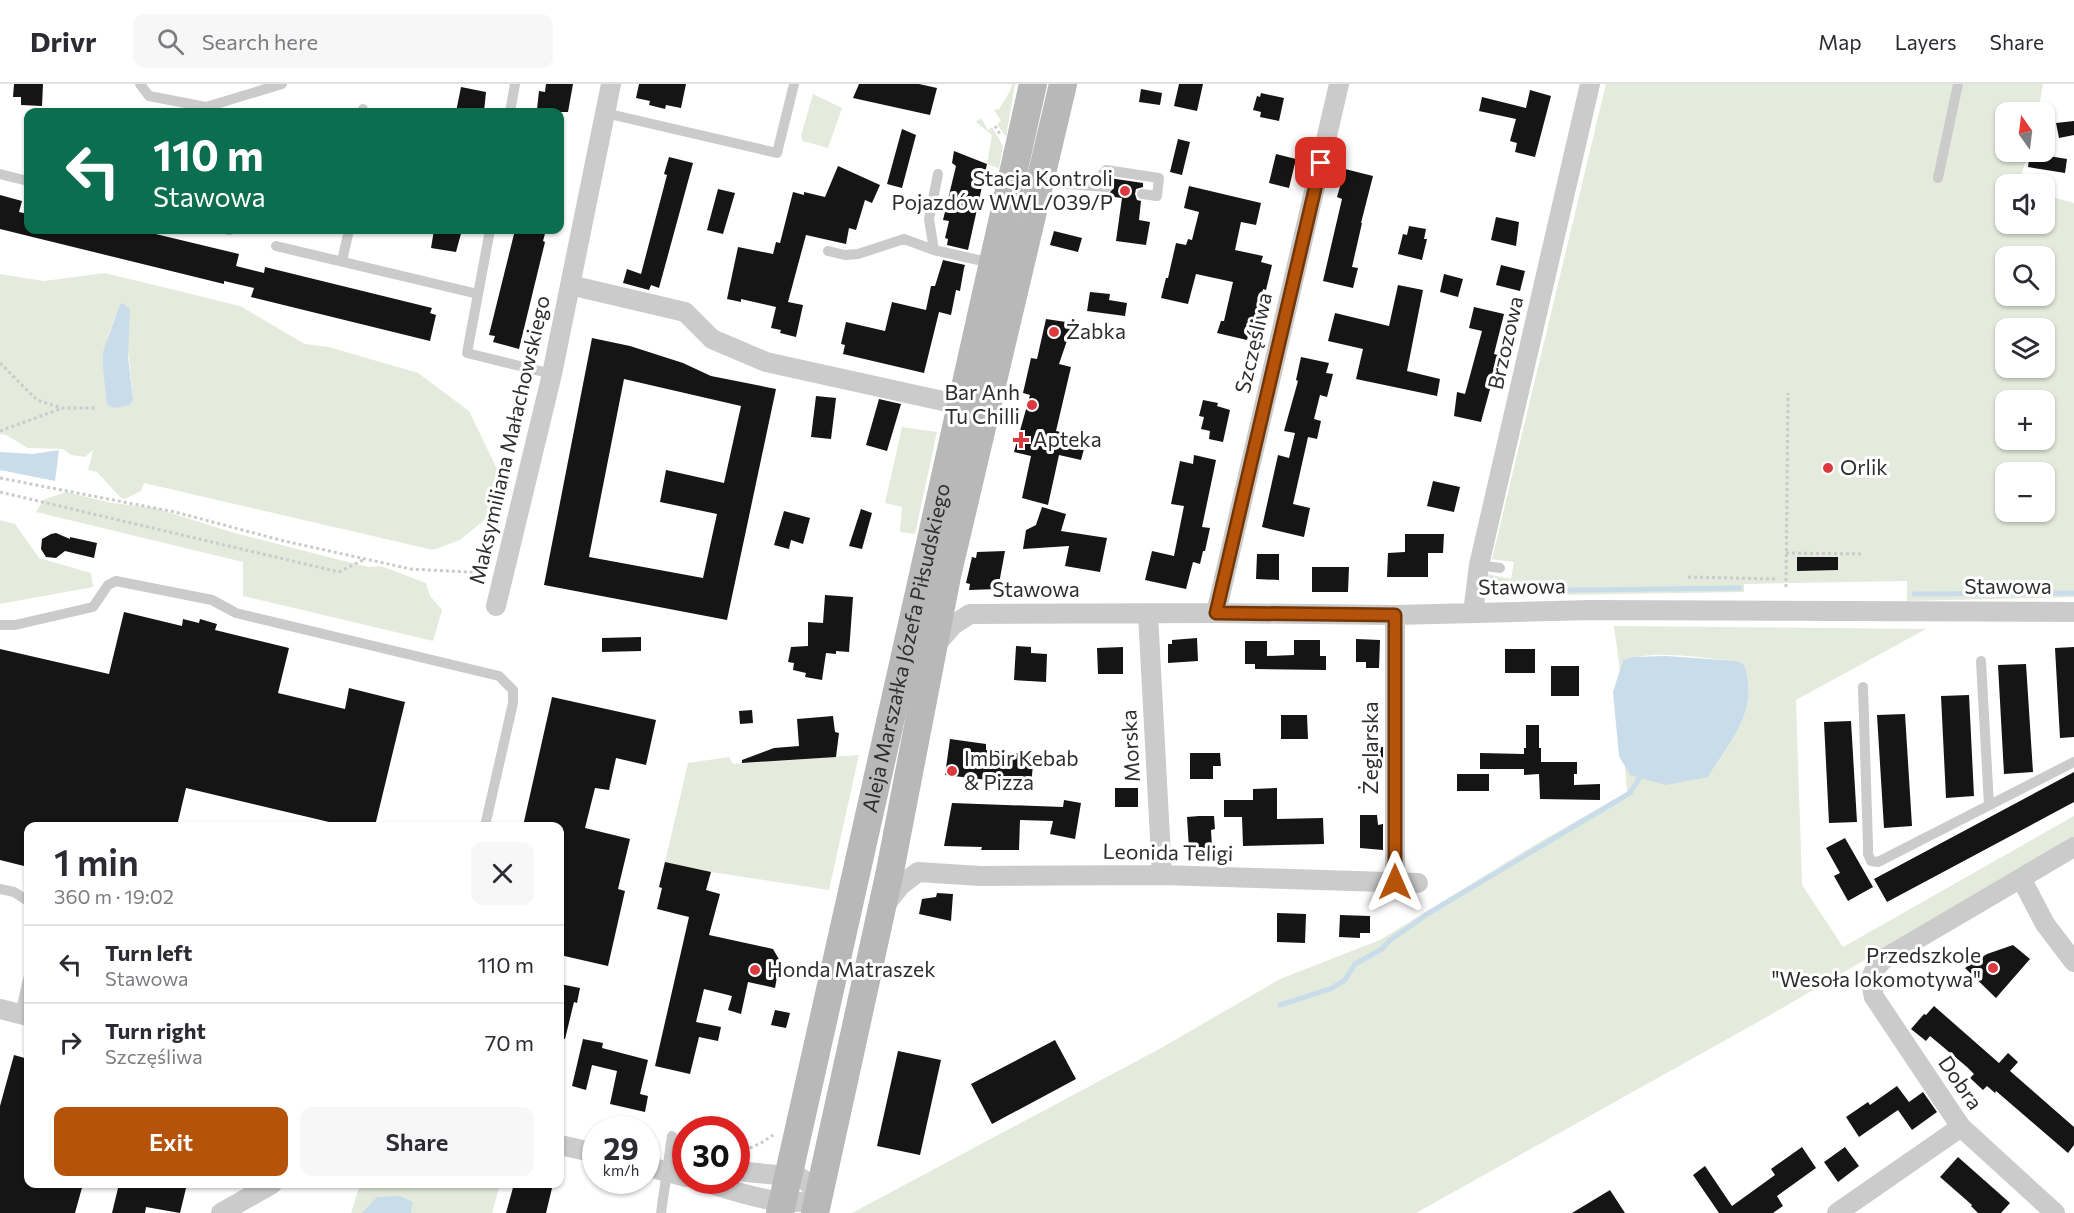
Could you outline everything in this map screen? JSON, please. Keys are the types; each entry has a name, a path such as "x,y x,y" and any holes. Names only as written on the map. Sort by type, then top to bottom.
{"main road":[{"name":"Aleja Marszałka Józefa Piłsudskiego","path":"784,1196 1033,84"},
{"name":"Aleja Marszałka Józefa Piłsudskiego","path":"817,1205 899,829 947,576 1063,84"}],"street":[{"name":"Maksymiliana Małachowskiego","path":"496,606 552,374 611,84"},
{"name":"Szczęśliwa","path":"1216,613 1339,84"},
{"name":"Brzozowa","path":"1473,612 1479,566 1590,84"},
{"name":"Maksymiliana Małachowskiego","path":"570,285 685,312 712,339 766,362 961,405"},
{"name":"Stawowa","path":"947,576 958,600 970,614"},
{"name":"Stawowa","path":"932,649 953,625 970,614 1395,615 1657,609 2074,612"},
{"name":"Morska","path":"1148,614 1162,875"},
{"name":"Żeglarska","path":"1395,615 1395,882"},
{"path":"882,909 901,885 918,872 908,855 899,829"},
{"path":"2074,847 2021,878 2045,924 2074,962"},
{"name":"Leonida Teligi","path":"918,872 980,876 1162,875 1418,883"},
{"name":"Dobra","path":"2021,878 1885,958 1873,969 1870,982 1874,997 1961,1127 2055,1213"},
{"path":"0,1009 24,1015"},
{"path":"1838,1213 1961,1127"},
{"path":"564,1146 582,1150"},
{"path":"750,1178 784,1196 802,1203 817,1205"},
{"path":"750,1190 784,1196 806,1179 817,1205"},
{"path":"220,1213 265,1188"}],"lane":[{"path":"140,84 149,96 198,108"},
{"path":"212,108 282,84"},
{"path":"511,108 515,84"},
{"path":"605,112 777,153 794,84"},
{"path":"1938,178 1958,84"},
{"path":"1093,186 1106,170 1159,178 1157,196 1142,194"},
{"path":"0,174 24,180"},
{"path":"934,250 929,219 938,174"},
{"path":"1040,182 1107,187"},
{"path":"342,261 348,234"},
{"path":"489,234 467,353 552,374"},
{"path":"828,251 845,255 858,254 904,239 934,250 992,263"},
{"path":"276,246 478,294"},
{"path":"1479,566 1500,568"},
{"path":"0,625 15,625 93,607 108,585 116,581 212,600 236,614 500,676 513,690 513,703 487,822"},
{"path":"1981,661 1989,805"},
{"path":"1863,687 1868,854 1871,861 1878,862 2074,762"},
{"path":"0,889 24,897"},
{"path":"661,1213 672,1181"}],"path":[{"path":"0,363 37,400 62,408 98,408"},
{"path":"1786,587 1788,393"},
{"path":"0,431 62,408"},
{"path":"0,478 175,512 365,560 411,569 504,574"},
{"path":"0,492 339,572 365,560"},
{"path":"1786,553 1863,554"},
{"path":"1688,577 1776,579"},
{"path":"750,1148 778,1132"}],"green space":[{"path":"1012,84 1015,84 1006,137 997,124 1001,121 994,110 999,109"},
{"path":"1606,84 2043,84 2040,102 1995,102 1995,162 2025,162 2022,174 1995,174 1995,234 2055,234 2055,198 2074,203 2074,597 1907,601 1907,581 1744,584 1744,592 1498,596 1486,584 1487,574 1511,579 1514,562 1492,559"},
{"path":"813,94 842,108 828,148 803,141 801,136"},
{"path":"981,118 988,130 992,127 1003,146 999,168 987,164 992,135 976,122"},
{"path":"105,273 240,306 305,344 329,347 418,373 469,411 498,471 494,512 460,540 433,550 144,483 141,491 125,499 120,497 97,472 88,470 93,450 85,457 71,455 63,449 28,448 0,434 0,274 44,281","holes":["123,303 133,399 108,336 120,304"]},
{"path":"902,427 937,432 915,534 900,532 902,507 885,503"},
{"path":"66,492 112,503 155,508 231,532 368,567 381,566 426,583 430,596 442,610 433,641 243,596 243,562 36,512 43,500"},
{"path":"0,520 15,524 39,558 91,573 93,587 0,604"},
{"path":"1614,626 1926,629 1796,700 1802,885 1843,947 2074,816 2074,838 1765,1018 1416,1213 852,1213 1161,1048 1280,979 1380,940 1538,843 1627,792 1625,766 1630,775 1708,777 1734,737 1746,710 1748,681 1744,664 1694,656 1650,655 1623,660 1620,671"},
{"path":"859,755 829,890 711,872 665,862 688,763 729,757 733,764"},
{"path":"359,1188 499,1188 492,1213 351,1213"}],"water":[{"path":"123,303 130,309 128,357 133,400 129,405 114,408 107,404 103,352 120,304"},
{"path":"59,450 55,481 0,470 0,452 33,454"},
{"path":"1666,656 1736,661 1744,664 1748,681 1748,696 1741,724 1708,777 1666,785 1630,775 1619,756 1613,692 1623,660 1633,657"},
{"path":"400,1196 413,1202 411,1213 362,1213 377,1197"}],"building":[{"path":"14,84 43,84 42,106 21,105 21,97 13,97"},
{"path":"546,84 573,84 568,112 564,112 564,108 537,108 539,91 545,92"},
{"path":"639,84 686,84 681,108 666,105 665,109 649,105 650,101 636,98"},
{"path":"859,84 919,84 937,88 930,115 853,98"},
{"path":"1179,84 1203,84 1197,111 1174,106"},
{"path":"461,87 486,92 484,108 457,108"},
{"path":"1141,89 1162,93 1160,105 1139,102"},
{"path":"1530,90 1551,96 1535,157 1515,152 1517,143 1510,141 1516,119 1479,111 1482,97 1526,108"},
{"path":"1261,93 1284,98 1279,121 1260,117 1261,112 1253,110 1257,96 1260,97"},
{"path":"2074,121 2074,135 2059,138 2056,123"},
{"path":"902,129 916,135 902,188 887,184"},
{"path":"1178,139 1190,142 1182,175 1170,172"},
{"path":"954,151 987,164 968,250 947,245 948,239 945,238 949,221 943,220 956,166 952,163"},
{"path":"1276,154 1296,159 1289,188 1269,183"},
{"path":"669,157 693,163 659,288 651,285 649,290 623,283 627,269 641,274 667,175 664,174"},
{"path":"2055,157 2067,159 2065,173 2028,167 2029,162 2055,162"},
{"path":"838,166 880,185 872,203 865,200 856,230 849,228 846,244 806,235 788,302 803,305 796,337 780,333 781,330 771,328 776,307 741,299 741,302 727,299 738,247 773,254 776,242 780,243 793,192 825,197"},
{"path":"1345,169 1373,176 1352,267 1358,268 1353,288 1323,281 1342,199 1337,197"},
{"path":"1109,178 1143,183 1143,187 1136,189 1135,194 1137,200 1141,201 1139,220 1150,222 1146,245 1116,241 1122,198 1106,196 1114,188"},
{"path":"1189,186 1261,203 1256,225 1241,222 1235,250 1263,256 1261,262 1272,265 1266,290 1263,289 1258,314 1263,319 1256,322 1254,329 1250,328 1247,340 1217,333 1221,321 1224,321 1233,282 1196,274 1188,304 1161,298 1176,243 1186,245 1188,239 1192,240 1199,212 1184,208"},
{"path":"718,189 735,193 723,234 707,230"},
{"path":"0,195 22,201 19,212 24,213 24,234 156,234 239,254 236,266 264,273 265,267 432,308 430,313 436,315 430,341 251,297 254,288 224,281 224,284 0,229"},
{"path":"1496,217 1519,222 1516,246 1491,240"},
{"path":"1409,226 1426,229 1424,239 1427,239 1422,260 1398,254 1403,234 1407,235"},
{"path":"1054,231 1082,238 1078,252 1050,245"},
{"path":"433,234 461,234 456,252 431,248"},
{"path":"514,234 545,234 543,241 545,242 519,349 493,342 495,336 489,335"},
{"path":"943,260 965,265 960,291 956,290 951,315 939,312 924,373 843,354 845,345 841,344 846,322 885,331 892,302 926,310 931,286 935,286"},
{"path":"1501,265 1525,271 1520,291 1496,285"},
{"path":"1444,274 1463,279 1458,297 1440,292"},
{"path":"1398,285 1423,290 1407,371 1440,379 1437,396 1356,379 1363,349 1328,341 1335,313 1389,326"},
{"path":"1090,292 1110,294 1109,300 1127,303 1125,316 1087,311"},
{"path":"1474,307 1504,314 1494,354 1501,356 1496,379 1493,378 1481,422 1454,416 1457,392 1465,394 1482,331 1469,328"},
{"path":"1046,319 1073,323 1059,364 1071,367 1056,431 1087,438 1081,460 1059,455 1048,505 1022,498 1031,456 1014,452 1030,395 1023,393 1031,358 1037,359"},
{"path":"592,338 630,346 683,363 711,376 776,389 727,620 544,585","holes":["624,379 741,406 724,483 666,470 660,502 717,514 703,578 589,557"]},
{"path":"1301,357 1329,363 1326,373 1333,374 1327,397 1320,395 1314,419 1321,421 1317,439 1308,437 1293,504 1310,508 1304,537 1262,527 1278,455 1289,458 1295,433 1284,431 1298,381 1296,380"},
{"path":"816,396 836,398 831,439 811,437"},
{"path":"879,399 901,404 887,451 866,445"},
{"path":"1203,400 1218,403 1217,406 1230,410 1223,442 1209,439 1210,431 1201,429 1204,417 1199,416"},
{"path":"1194,455 1216,460 1202,527 1210,528 1200,564 1193,562 1186,589 1145,580 1152,551 1174,556 1184,506 1171,504 1180,461 1193,464"},
{"path":"1433,481 1460,487 1454,512 1427,506"},
{"path":"1042,507 1066,514 1061,531 1107,538 1100,572 1065,566 1069,546 1023,549 1026,530 1036,525"},
{"path":"861,509 872,513 862,549 849,546"},
{"path":"784,511 810,518 803,544 791,540 789,549 774,545"},
{"path":"56,533 70,539 70,537 97,543 94,558 65,551 56,558 46,557 41,549 42,539"},
{"path":"1405,534 1444,534 1443,553 1428,553 1428,577 1387,577 1388,553 1405,552"},
{"path":"1005,551 998,589 969,590 970,584 966,583 972,557 976,558 977,552"},
{"path":"1257,554 1279,554 1279,580 1256,579"},
{"path":"1797,557 1838,557 1838,570 1797,571"},
{"path":"1312,567 1349,567 1348,592 1312,592"},
{"path":"825,595 853,597 849,652 826,653 822,680 805,677 806,673 793,670 794,663 788,662 791,647 808,646 808,622 823,623"},
{"path":"124,612 182,626 183,619 199,623 200,619 217,624 215,630 289,648 278,693 345,709 349,688 405,702 376,822 329,822 186,788 178,822 24,822 24,866 0,860 0,649 109,674"},
{"path":"641,637 641,651 602,652 602,638"},
{"path":"1197,638 1198,661 1168,663 1168,644 1172,644 1172,640"},
{"path":"1356,639 1380,640 1379,668 1366,668 1366,662 1356,662"},
{"path":"1294,640 1320,640 1320,656 1326,656 1326,670 1255,669 1255,664 1245,664 1245,641 1267,641 1267,656 1294,655"},
{"path":"1016,646 1031,647 1031,653 1047,654 1046,682 1014,680"},
{"path":"1123,647 1123,674 1098,674 1097,648"},
{"path":"2074,647 2074,737 2060,738 2055,648"},
{"path":"1505,649 1535,649 1535,673 1505,673"},
{"path":"2026,664 2033,772 2004,774 1998,665"},
{"path":"1551,666 1579,666 1579,696 1551,696"},
{"path":"1969,695 1974,796 1946,798 1941,696"},
{"path":"552,697 656,720 646,765 616,758 609,790 595,788 585,828 630,839 618,889 625,891 608,966 564,956 564,822 524,822"},
{"path":"752,710 753,723 740,724 739,711"},
{"path":"1905,714 1912,826 1884,828 1877,715"},
{"path":"1281,715 1307,715 1308,739 1281,739"},
{"path":"833,716 835,732 839,733 836,757 742,763 742,760 774,748 799,746 797,719"},
{"path":"1851,721 1857,822 1829,823 1824,722"},
{"path":"1526,725 1539,725 1541,762 1577,762 1574,785 1600,784 1600,800 1540,799 1539,774 1524,775 1524,769 1480,769 1480,753 1524,754"},
{"path":"950,739 986,744 986,750 1034,755 1031,785 945,775"},
{"path":"1383,747 1383,763 1367,763 1367,748"},
{"path":"1190,753 1220,753 1221,766 1213,766 1213,779 1190,779"},
{"path":"2074,772 2074,802 1887,902 1874,879"},
{"path":"1457,774 1489,774 1489,791 1457,791"},
{"path":"1115,788 1138,788 1138,807 1115,807"},
{"path":"1277,788 1277,819 1323,818 1324,844 1243,846 1242,817 1224,817 1224,800 1253,800 1253,789"},
{"path":"1064,800 1081,803 1075,839 1050,834 1053,821 1020,820 1019,850 981,850 982,847 944,846 952,803 1063,807"},
{"path":"1360,815 1377,815 1378,825 1383,824 1383,850 1360,848"},
{"path":"1214,816 1215,829 1211,830 1212,848 1189,849 1187,817"},
{"path":"1845,838 1873,887 1848,901 1834,876 1840,873 1826,848"},
{"path":"665,862 711,872 706,890 720,894 709,935 773,949 780,961 775,988 748,982 741,1014 728,1010 732,996 704,989 696,1022 721,1027 718,1041 699,1037 690,1074 655,1066 689,917 657,909"},
{"path":"937,893 953,894 951,921 919,914 922,899 936,897"},
{"path":"1277,913 1306,914 1305,943 1277,942"},
{"path":"1340,915 1370,916 1370,933 1360,933 1360,938 1339,937"},
{"name":"Przedszkole \"Wesoła lokomotywa\"","path":"2013,945 2030,959 1996,998 1965,968 1987,954"},
{"path":"564,985 580,988 577,1003 574,1002 565,1039"},
{"path":"1934,1006 1999,1063 2008,1053 2018,1062 2010,1071 2074,1127 2074,1145 2068,1153 1996,1091 1995,1093 1987,1086 1983,1090 1970,1078 1974,1074 1930,1036 1926,1041 1911,1029"},
{"path":"775,1010 790,1013 786,1028 771,1025"},
{"path":"583,1039 603,1043 602,1048 648,1060 640,1094 648,1096 645,1112 610,1104 617,1071 592,1065 586,1090 572,1086"},
{"path":"1055,1040 1076,1079 992,1124 971,1084"},
{"path":"898,1051 941,1060 920,1155 877,1146"},
{"path":"14,1055 24,1058 24,1188 82,1188 75,1213 0,1213 0,1106"},
{"path":"1897,1086 1909,1102 1923,1092 1937,1112 1912,1130 1898,1110 1859,1137 1846,1117 1868,1102 1870,1105"},
{"path":"1802,1147 1816,1168 1777,1196 1783,1206 1773,1213 1719,1213 1693,1175 1705,1166 1732,1206 1775,1175 1771,1169"},
{"path":"1845,1147 1859,1166 1838,1182 1824,1162"},
{"path":"1958,1157 2010,1203 2001,1213 1978,1213 1940,1177"},
{"path":"118,1188 186,1188 180,1213 146,1207 145,1213 112,1213"},
{"path":"513,1188 552,1188 546,1213 506,1213"},
{"path":"1610,1190 1625,1213 1572,1213"}],"waterway":[{"path":"1492,579 1491,582 1501,591 1740,588"},
{"path":"1914,594 2074,593"},
{"path":"1280,1005 1330,989 1344,981 1355,964 1382,949 1389,941 1429,913 1630,793 1639,779"}],"place":[{"name":"Stacja Kontroli Pojazdów WWL/039/P","path":"1125,191"},
{"name":"Żabka","path":"1054,332"},
{"name":"Bar Anh Tu Chilli","path":"1032,405"},
{"name":"Apteka","path":"1021,440"},
{"name":"Orlik","path":"1828,468"},
{"name":"Imbir Kebab & Pizza","path":"952,771"},
{"name":"Przedszkole \"Wesoła lokomotywa\"","path":"1993,968"},
{"name":"Honda Matraszek","path":"755,970"}],"route":[{"path":"1321,163 1216,613 1395,615 1395,882"}]}
